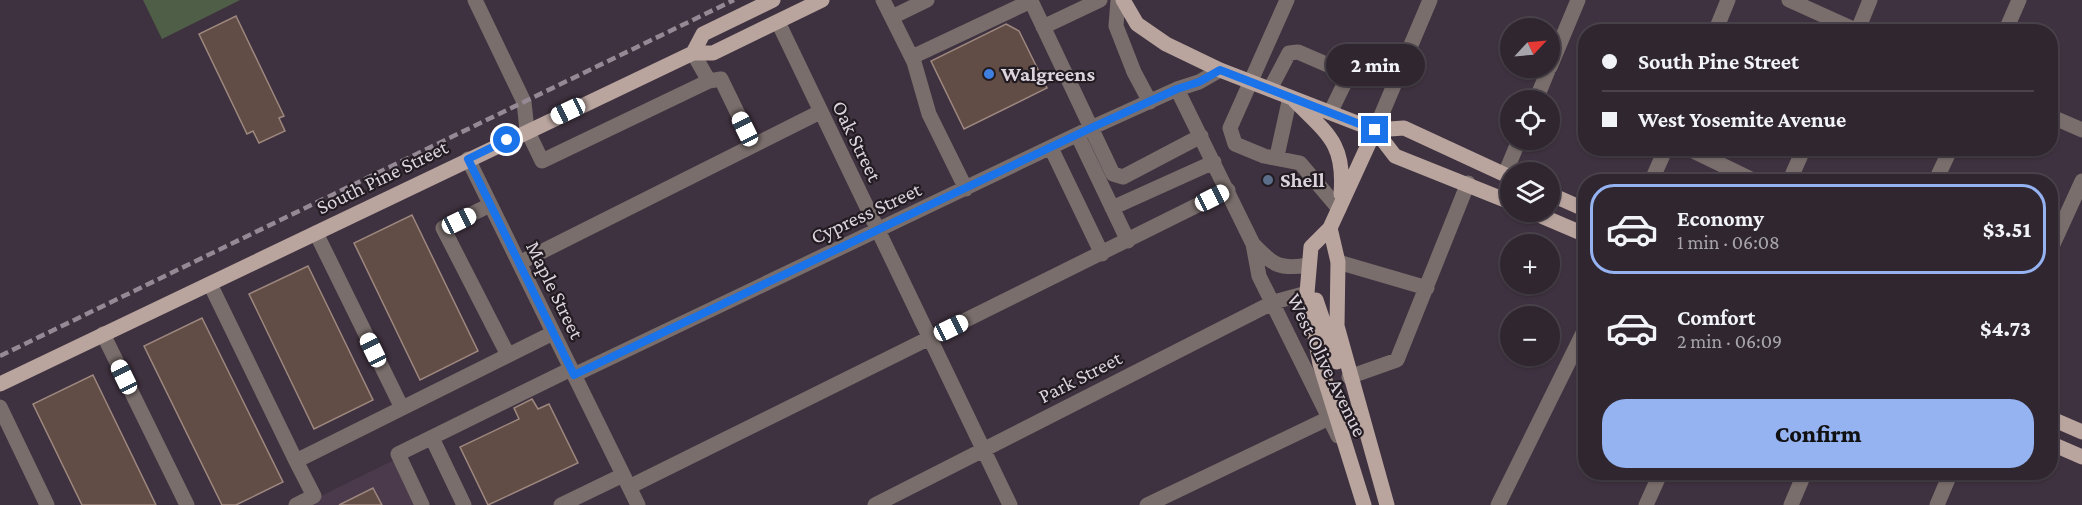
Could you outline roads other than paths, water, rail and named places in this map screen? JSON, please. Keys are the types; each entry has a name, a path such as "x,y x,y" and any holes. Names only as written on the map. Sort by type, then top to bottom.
{"main road":[{"name":"South Pine Street","path":"0,384 527,130 696,52 703,34 774,0"},
{"path":"778,22 792,5 801,0"},
{"path":"696,52 713,53 822,0"},
{"path":"1123,0 1137,24 1166,44 1220,70 1331,111 1375,130 1404,128 1500,171"},
{"path":"1290,97 1321,126 1340,153 1342,173 1339,207"},
{"path":"1375,130 1395,156 1500,197"},
{"path":"1348,456 1320,364 1307,293 1309,265 1311,247 1330,228 1375,130"},
{"path":"1560,198 1578,206"},
{"path":"1555,222 1578,232"},
{"name":"West Olive Avenue","path":"1330,228 1338,262 1337,326 1386,505"},
{"path":"1307,293 1319,302 1341,373 1349,376"},
{"path":"2058,422 2082,432"},
{"path":"2058,446 2082,457"},
{"name":"West Olive Avenue","path":"1348,456 1364,505"}],"street":[{"path":"476,0 524,102 527,130 538,157 542,161 709,81 721,79 753,145"},
{"path":"883,0 912,57 929,114 966,189"},
{"path":"892,17 927,0"},
{"path":"1043,27 1100,0"},
{"path":"1118,0 1116,26 1134,72 1150,102"},
{"path":"1287,0 1230,128 1232,137 1235,144 1264,156 1277,156 1300,163 1339,207"},
{"path":"1375,130 1430,0"},
{"path":"1560,42 1578,0"},
{"path":"1718,24 1728,0"},
{"path":"1789,0 1842,24"},
{"path":"1861,24 1870,0"},
{"path":"2008,24 2019,0"},
{"path":"912,57 1030,1 1093,127 1113,174 1119,178 1201,136"},
{"name":"Oak Street","path":"778,22 819,112 1010,505"},
{"path":"696,52 709,81"},
{"path":"1270,89 1289,53 1298,52 1349,74"},
{"path":"1331,111 1349,74 1361,68 1395,81"},
{"name":"Cypress Street","path":"422,505 398,454 877,231 1093,127 1177,89 1199,82 1220,70"},
{"name":"West Olive Avenue","path":"1177,89 1253,244 1259,276 1274,302 1348,456"},
{"path":"1277,156 1290,97"},
{"path":"519,263 819,112"},
{"path":"2058,120 2082,130"},
{"path":"1078,136 1128,241"},
{"path":"1052,148 1102,254"},
{"path":"1655,174 1663,156"},
{"path":"1703,156 1741,174"},
{"path":"1793,174 1800,156"},
{"path":"1939,174 1947,156"},
{"name":"Maple Street","path":"468,159 626,481 634,504"},
{"path":"1113,208 1214,162"},
{"path":"2058,234 2082,181"},
{"path":"1349,376 1397,360 1468,183"},
{"path":"561,505 626,481 930,339 1228,190"},
{"path":"490,206 443,228 508,355"},
{"path":"316,233 402,408"},
{"name":"West Olive Avenue","path":"1253,244 1278,266 1288,269 1309,265"},
{"path":"1338,262 1427,288"},
{"path":"210,284 314,496 296,505"},
{"name":"Park Street","path":"875,505 1274,302 1307,293"},
{"path":"296,461 553,333"},
{"path":"103,334 187,505"},
{"path":"1498,505 1578,343"},
{"path":"0,407 47,505"},
{"path":"1147,505 1329,418"},
{"path":"432,438 464,505"},
{"path":"1646,505 1658,480"},
{"path":"1791,505 1802,480"},
{"path":"1937,505 1948,480"}],"railway":[{"path":"0,356 734,0"}],"place":[{"name":"Walgreens","path":"989,74"},
{"name":"Shell","path":"1268,180"}]}
